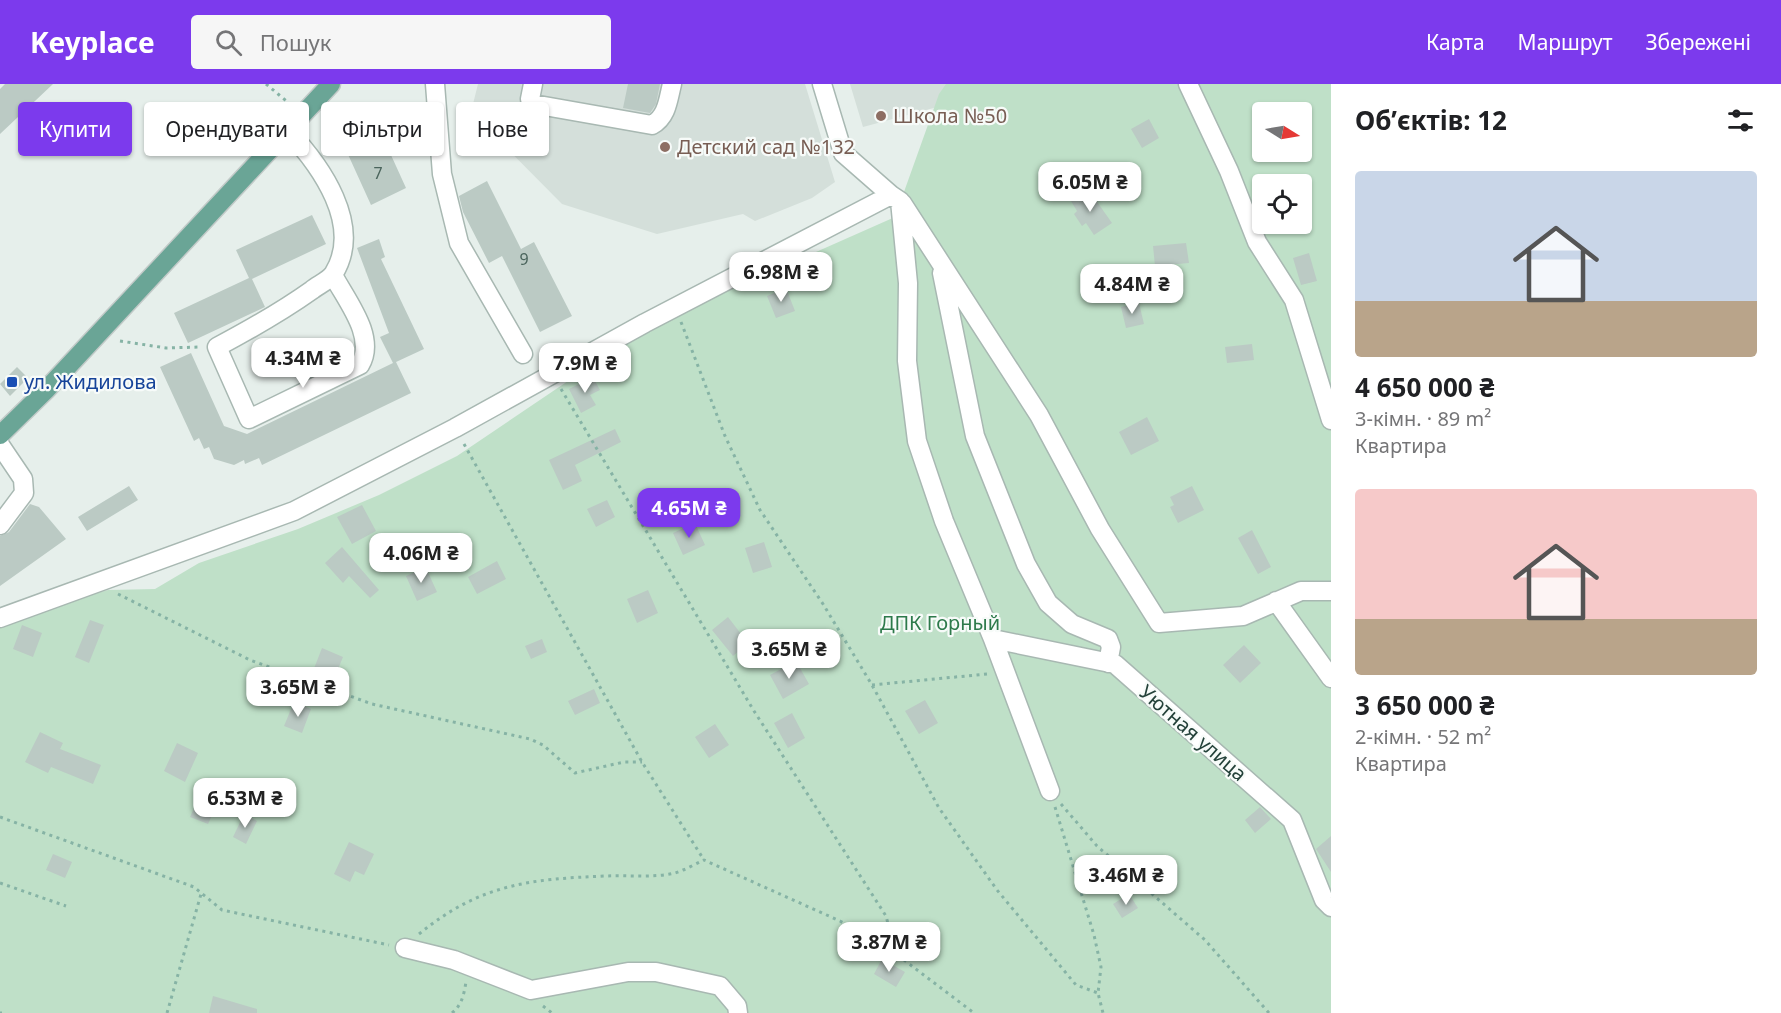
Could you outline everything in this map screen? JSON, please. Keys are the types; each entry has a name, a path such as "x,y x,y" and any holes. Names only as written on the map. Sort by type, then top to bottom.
{"main road":[{"path":"309,108 331,84"},
{"path":"0,435 264,156"}],"street":[{"path":"435,84 442,174 459,243 523,354"},
{"path":"533,84 530,99 533,104 652,125 659,121 665,112 672,84"},
{"path":"822,84 843,153 896,198 939,260 1039,415 1100,529 1158,623 1243,616 1301,591 1331,591"},
{"path":"1188,84 1229,171 1257,242 1294,300 1331,420"},
{"path":"308,156 337,201 345,238 333,274 269,320 217,346 249,418 360,365 366,348 366,337 333,274"},
{"path":"0,618 294,511 455,428 552,373 675,309 896,198"},
{"path":"896,198 908,283 907,361 917,441 944,521 1006,672 1050,791"},
{"path":"939,260 975,436 1026,564 1048,603 1072,624 1108,639 1111,647 1108,663"},
{"path":"1317,370 1331,388"},
{"path":"0,445 23,479 24,493 0,525"},
{"path":"1276,601 1331,678"},
{"name":"Уютная улица","path":"993,639 1115,664 1292,820 1324,900 1331,907"},
{"path":"405,948 454,960 531,990 628,972 656,972 720,986 736,1006 738,1013"}],"path":[{"path":"266,84 288,102"},
{"path":"675,309 725,436 760,510 823,604 872,685 939,808 997,890 1076,985 1098,993"},
{"path":"120,341 166,348 217,346"},
{"path":"552,373 754,711 886,916 896,954"},
{"path":"455,428 642,762 704,860 840,921 896,954 974,1013"},
{"path":"109,579 120,595 250,660 372,704 530,739 543,745 575,774 624,762 642,762"},
{"path":"872,685 1006,672"},
{"path":"1050,791 1095,935 1101,967 1098,993 1103,1013"},
{"path":"1050,791 1097,846 1205,939 1269,1013"},
{"path":"0,817 194,886 222,910 405,948 438,919 494,889 563,878 674,873 704,860"},
{"path":"0,883 66,906"},
{"path":"167,1013 202,893"},
{"path":"452,1013 458,1009 464,995 466,981 465,972 454,960"}],"shaded area":[{"name":"Детский сад №132","path":"478,84 805,84 835,182 812,198 755,221 743,214 657,234 562,204 515,156 549,156 549,102 474,102"},
{"name":"Школа №50","path":"850,84 956,84 941,106 863,127"}],"green space":[{"name":"ДПК Горный","path":"946,84 1331,84 1331,1013 0,1013 0,621 108,590 155,589 199,563 298,529 379,495 457,456 611,352 676,314 895,217 939,94"}],"building":[{"path":"5,84 53,84 34,102 18,102 18,117 0,134 0,89"},
{"path":"628,84 660,84 656,104 650,113 623,108"},
{"path":"1149,119 1159,138 1142,148 1131,129"},
{"path":"349,156 391,156 406,188 371,205"},
{"path":"487,181 521,249 534,242 572,316 540,332 502,256 489,263 463,212 459,196"},
{"path":"1088,189 1112,223 1094,235 1086,223 1082,226 1074,214 1077,211 1071,201"},
{"path":"312,215 326,244 252,279 265,307 188,343 174,313 249,278 236,250"},
{"path":"379,239 385,257 381,259 424,349 396,362 411,393 262,465 259,458 245,464 244,460 234,465 214,459 209,447 204,449 199,438 194,441 160,367 191,353 224,426 247,434 393,363 380,337 389,333 357,248"},
{"path":"1186,243 1189,263 1155,266 1153,246"},
{"path":"1309,253 1317,281 1301,285 1293,258"},
{"path":"786,288 795,311 776,318 767,296"},
{"path":"1139,303 1144,324 1126,328 1121,307"},
{"path":"1252,344 1254,360 1227,363 1225,347"},
{"path":"17,367 28,378 10,396 0,384"},
{"path":"593,377 600,390 590,395 596,405 581,413 569,389"},
{"path":"1147,417 1159,441 1131,455 1119,432"},
{"path":"615,429 621,442 575,465 582,481 563,490 549,460"},
{"path":"129,486 138,500 87,531 78,517"},
{"path":"1192,486 1204,510 1178,523 1170,507 1174,505 1170,497"},
{"path":"607,500 615,517 596,527 587,509"},
{"path":"30,504 39,507 66,539 0,586 0,536 9,532"},
{"path":"362,505 376,531 352,544 337,517"},
{"path":"695,523 705,545 683,555 673,533"},
{"path":"1252,530 1271,567 1258,574 1238,538"},
{"path":"764,542 772,567 753,573 745,548"},
{"path":"342,547 379,590 370,598 349,576 343,583 325,563"},
{"path":"497,561 506,579 477,594 468,577"},
{"path":"422,569 423,572 427,570 437,592 417,601 406,576"},
{"path":"648,590 658,613 637,623 627,599"},
{"path":"728,617 748,643 733,656 712,630"},
{"path":"90,620 104,625 89,663 75,657"},
{"path":"22,625 42,633 33,657 13,649"},
{"path":"542,639 547,652 531,659 525,646"},
{"path":"1244,645 1261,663 1240,683 1223,665"},
{"path":"322,648 343,657 334,679 313,671"},
{"path":"796,661 809,684 783,699 770,675"},
{"path":"594,689 600,703 575,715 568,701"},
{"path":"925,700 938,723 919,734 905,711"},
{"path":"294,702 311,709 302,733 284,726"},
{"path":"792,713 805,738 788,748 774,723"},
{"path":"715,724 729,745 709,758 695,737"},
{"path":"40,732 63,743 60,749 101,765 93,784 51,767 48,773 25,762"},
{"path":"177,743 198,753 185,782 164,771"},
{"path":"203,788 221,796 208,824 190,817"},
{"path":"1260,807 1271,819 1255,833 1245,820"},
{"path":"244,814 257,821 246,844 233,837"},
{"path":"1331,836 1331,872 1316,849"},
{"path":"349,842 374,854 364,875 355,871 350,882 334,874"},
{"path":"53,854 72,862 65,878 46,870"},
{"path":"1129,894 1138,908 1122,918 1113,904"},
{"path":"882,959 905,972 896,987 874,974"},
{"path":"213,996 257,1009 257,1013 209,1013"}],"place":[{"name":"Школа №50","path":"881,116"},
{"name":"Детский сад №132","path":"665,147"},
{"name":"ул. Жидилова","path":"12,382"}]}
